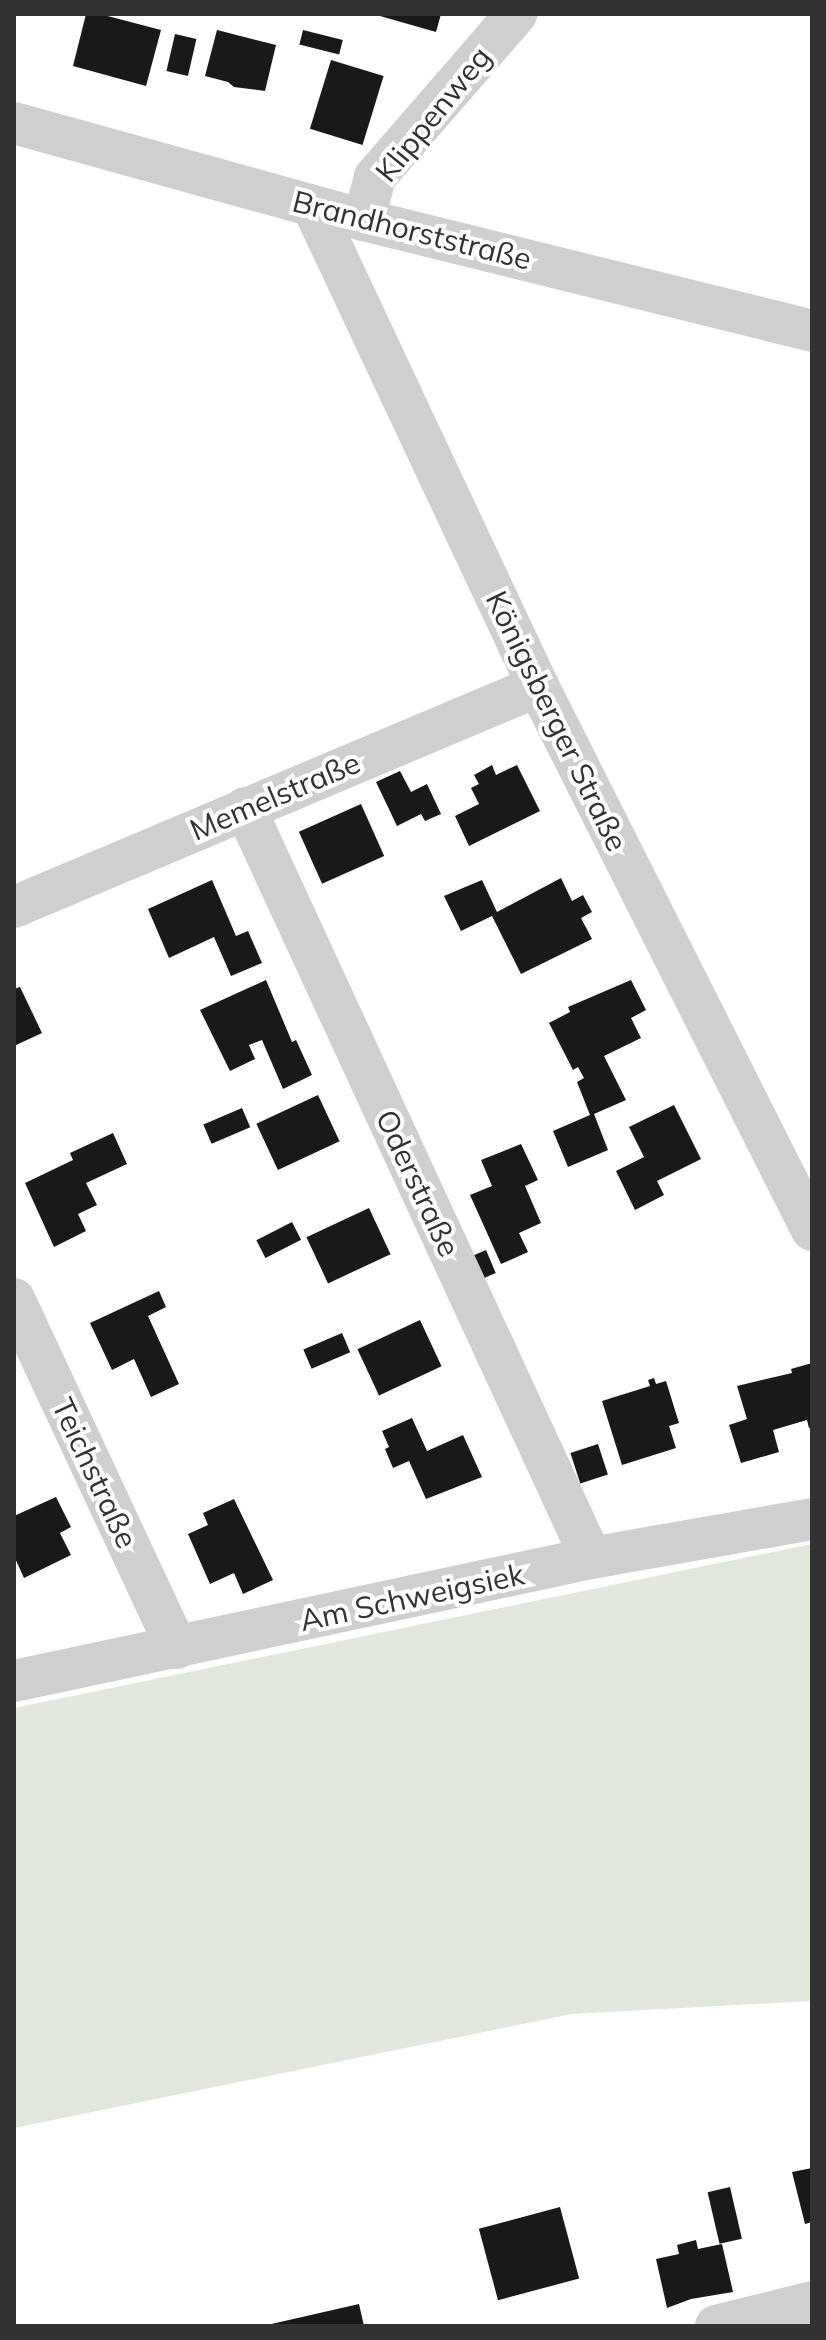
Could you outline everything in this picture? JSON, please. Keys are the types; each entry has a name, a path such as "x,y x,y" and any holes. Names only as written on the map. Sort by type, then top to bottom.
{"street":[{"name":"Klippenweg","path":"364,220 375,177 516,14"},
{"name":"Brandhorststraße","path":"14,123 313,207 812,331"},
{"name":"Königsberger Straße","path":"313,207 538,686 812,1230"},
{"name":"Memelstraße","path":"14,907 538,686"},
{"name":"Oderstraße","path":"245,808 591,1558"},
{"name":"Teichstraße","path":"14,1299 177,1648"},
{"name":"Am Schweigsiek","path":"14,1681 591,1558 812,1519"},
{"path":"716,2326 812,2302"}],"shaded area":[{"path":"812,1544 812,2001 572,2014 14,2128 14,1708"}],"building":[{"path":"86,14 100,14 161,30 146,86 73,66"},
{"path":"373,14 441,14 436,32"},
{"path":"217,30 276,45 265,91 234,87 228,82 205,76"},
{"path":"303,30 343,40 339,54 299,45"},
{"path":"175,34 196,39 188,76 166,71"},
{"path":"331,60 384,76 363,145 310,129"},
{"path":"492,765 496,775 517,765 540,811 469,846 455,816 479,804 471,788 479,784 474,775"},
{"path":"400,771 411,792 427,784 441,814 425,821 421,814 397,826 376,782"},
{"path":"361,804 384,856 322,884 299,832"},
{"path":"561,878 572,901 583,895 592,912 581,918 592,939 521,974 492,916 461,931 444,896 482,880 497,912"},
{"path":"212,880 236,936 248,931 262,963 231,976 214,937 169,958 148,909"},
{"path":"266,980 292,1042 296,1040 312,1075 283,1089 262,1040 249,1045 255,1059 230,1071 200,1010"},
{"path":"631,980 646,1010 631,1018 641,1038 604,1056 626,1100 594,1114 608,1150 568,1167 553,1131 590,1115 577,1082 584,1078 578,1067 573,1070 549,1023 570,1012 568,1007"},
{"path":"20,987 42,1033 14,1046 14,989"},
{"path":"318,1095 340,1141 278,1170 256,1124"},
{"path":"674,1105 701,1159 657,1181 664,1195 635,1210 616,1171 644,1157 629,1127"},
{"path":"242,1108 250,1127 212,1144 203,1124"},
{"path":"113,1133 127,1164 86,1183 97,1205 78,1214 86,1231 54,1247 25,1183 73,1160 70,1153"},
{"path":"521,1144 538,1180 525,1186 541,1223 519,1233 528,1252 501,1264 470,1195 492,1186 481,1160"},
{"path":"369,1208 391,1254 328,1283 306,1237"},
{"path":"292,1222 301,1240 265,1258 256,1240"},
{"path":"486,1250 496,1273 478,1280 469,1257"},
{"path":"159,1291 166,1307 148,1316 179,1384 151,1397 134,1359 112,1370 90,1323"},
{"path":"420,1320 442,1366 379,1395 357,1349"},
{"path":"342,1333 350,1352 312,1369 303,1349"},
{"path":"812,1363 812,1427 809,1428 807,1420 773,1430 779,1452 741,1463 729,1425 747,1419 737,1386 792,1373 791,1369"},
{"path":"654,1378 656,1384 666,1381 679,1423 669,1426 676,1448 622,1465 602,1401 650,1386 648,1380"},
{"path":"412,1418 427,1451 463,1435 482,1477 426,1499 409,1461 393,1468 385,1449 389,1447 382,1431"},
{"path":"598,1444 608,1474 580,1483 570,1453"},
{"path":"56,1497 71,1527 60,1533 71,1555 24,1578 14,1556 14,1516"},
{"path":"234,1499 273,1580 243,1594 234,1573 210,1584 188,1534 208,1525 203,1513"},
{"path":"812,2168 812,2222 805,2224 792,2172"},
{"path":"730,2187 742,2239 720,2244 708,2192"},
{"path":"560,2207 579,2278 498,2300 479,2229"},
{"path":"696,2240 698,2249 722,2244 733,2292 691,2299 667,2308 656,2259 679,2254 677,2245"},
{"path":"359,2304 364,2326 267,2326 267,2325"}]}
